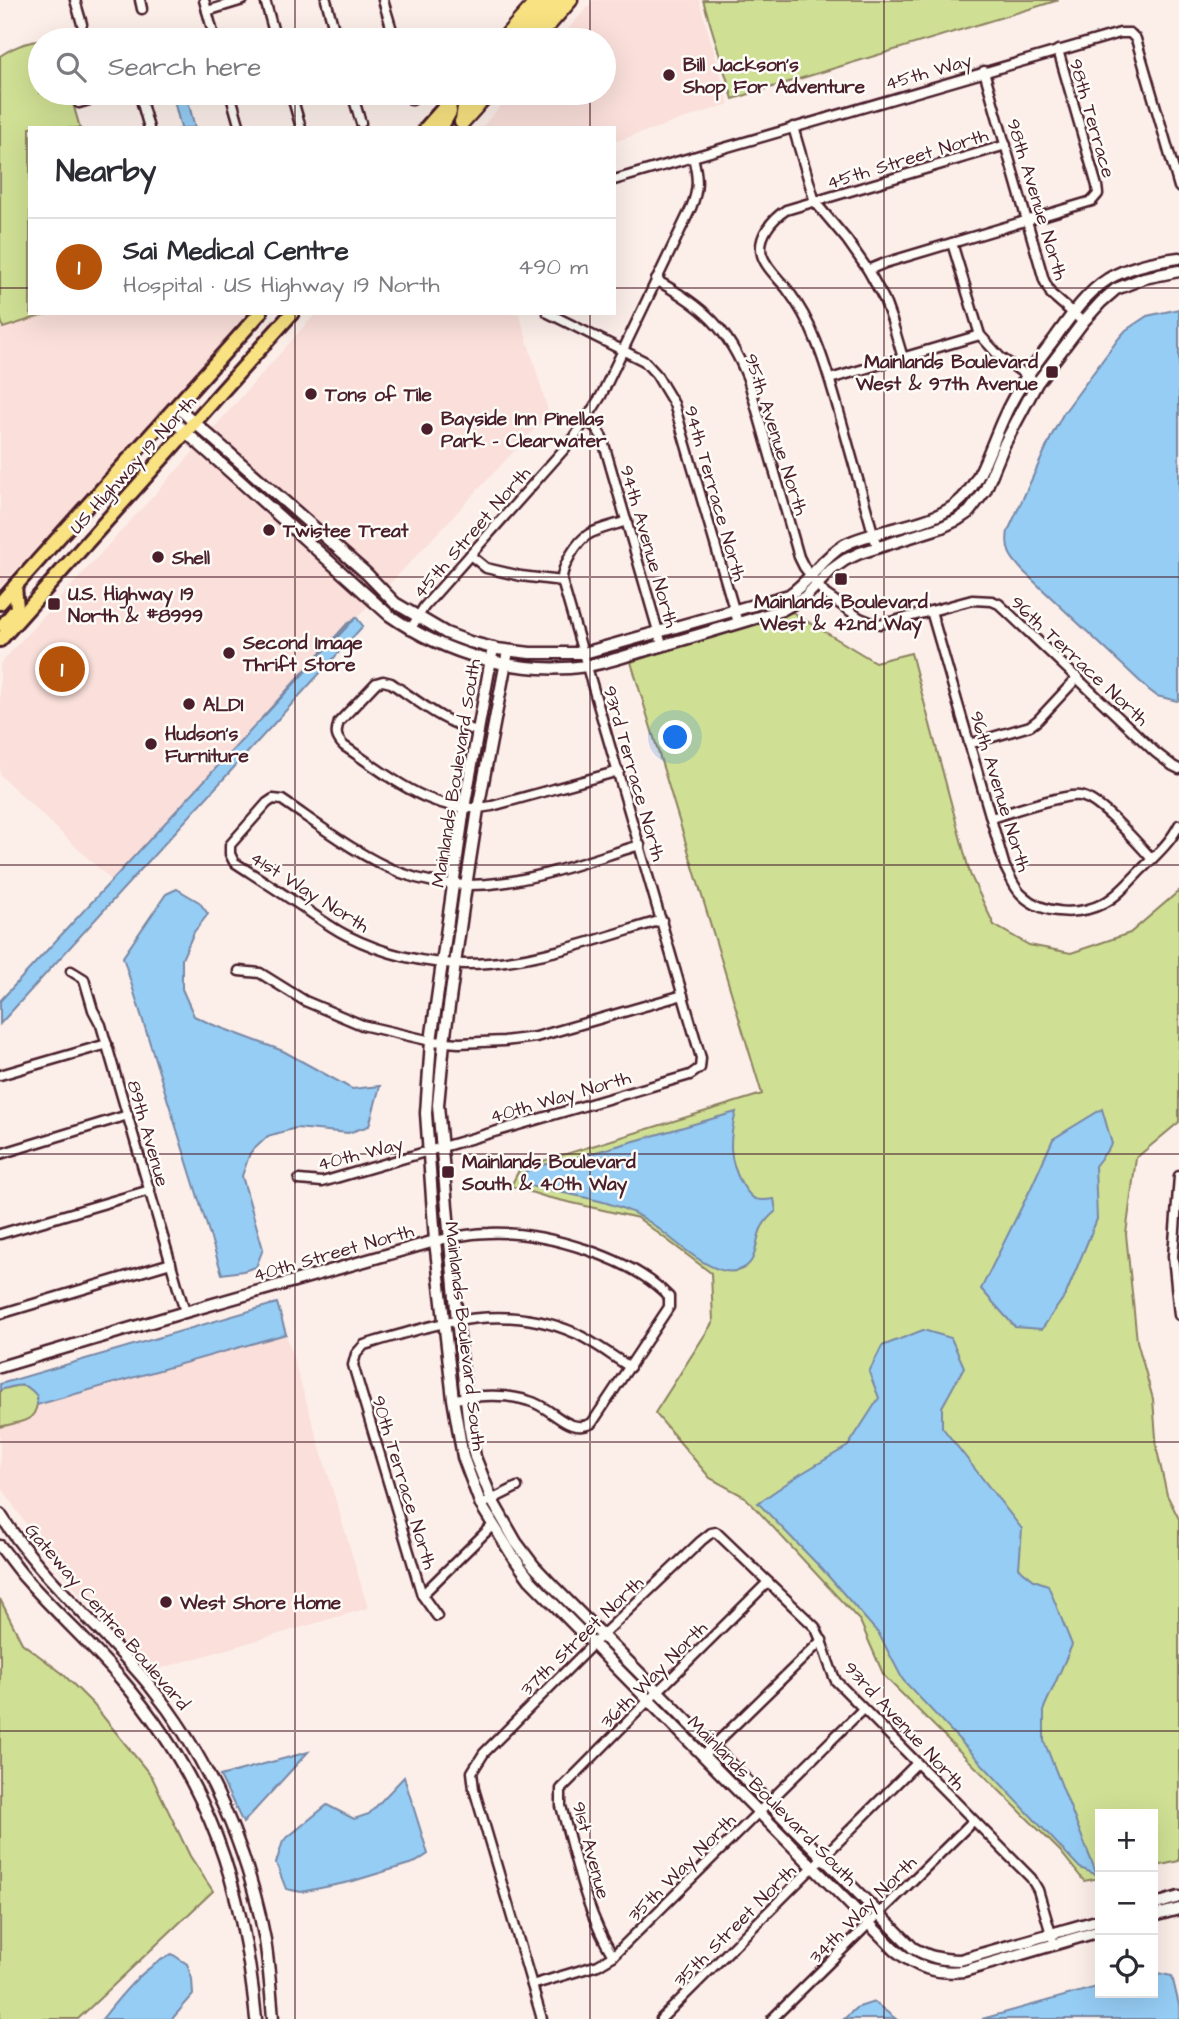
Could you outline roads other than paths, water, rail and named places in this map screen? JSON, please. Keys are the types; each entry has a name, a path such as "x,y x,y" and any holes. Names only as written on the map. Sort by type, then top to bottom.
{"highway":[{"path":"514,28 539,0"},
{"path":"530,28 555,0"},
{"path":"546,28 570,0"},
{"path":"428,126 446,105"},
{"path":"442,126 451,105"},
{"path":"460,125 466,105"},
{"path":"460,125 478,105"},
{"name":"US Highway 19 North","path":"0,603 258,315"},
{"name":"US Highway 19 North","path":"0,640 290,315"},
{"path":"0,628 17,608 15,586"}],"street":[{"path":"75,0 82,24"},
{"path":"204,0 212,28"},
{"path":"207,10 243,0"},
{"path":"265,0 273,28"},
{"path":"326,0 334,28"},
{"path":"383,0 391,28"},
{"name":"45th Way","path":"616,179 984,71 1119,33 1130,33 1136,39 1179,187"},
{"name":"98th Terrace","path":"1027,220 1092,201 1098,194 1058,50"},
{"name":"98th Avenue North","path":"984,71 1044,280 1051,294 1083,322"},
{"path":"142,105 148,126"},
{"path":"233,105 239,126"},
{"path":"294,105 300,126"},
{"path":"356,105 361,123"},
{"path":"793,127 815,202 868,270 884,299 903,358"},
{"name":"45th Street North","path":"830,379 802,311 766,264 761,253 763,238 769,225 786,210 1006,145"},
{"name":"45th Street North","path":"410,630 470,555 574,438 601,396 697,194 698,178 693,157"},
{"path":"868,270 1027,220"},
{"path":"952,243 980,335 1000,357 1037,383"},
{"path":"173,412 186,433 389,615 410,630 491,662 547,667 588,666 794,605 805,597 825,559 842,546 953,508 964,498 978,475 1014,395 1090,293 1105,281 1136,266 1179,258"},
{"path":"173,412 196,422 366,573 395,603 418,617 446,633 493,648 530,653 584,653 789,595 845,560 957,520 969,512 985,491 1004,445 1037,383 1083,322 1116,289 1144,278 1179,271"},
{"name":"95th Avenue North","path":"656,280 691,300 708,314 741,361 799,557 813,580"},
{"name":"94th Terrace North","path":"552,315 644,361 656,374 674,404 738,623"},
{"path":"877,547 830,379 980,335"},
{"name":"94th Avenue North","path":"586,421 596,428 602,437 662,645"},
{"path":"470,555 486,568 562,581 564,566 586,536 627,521"},
{"path":"813,580 825,594 870,622 880,624 930,611"},
{"name":"93rd Terrace North","path":"562,581 662,920 701,1058 700,1068"},
{"name":"96th Terrace North","path":"930,611 972,600 999,604 1155,752 1179,769"},
{"name":"96th Avenue North","path":"930,611 1004,867 1022,895 1053,911 1086,910 1103,904 1116,895 1152,859"},
{"name":"Mainlands Boulevard South","path":"493,648 464,808 431,1041 426,1113 435,1241 453,1399 463,1457 481,1506 530,1580 594,1643 713,1747 815,1867 895,1950 911,1963 930,1970 964,1971 1052,1939"},
{"name":"Mainlands Boulevard South","path":"508,651 466,886 438,1105 440,1148 466,1397 475,1457 492,1500 516,1542 534,1566 602,1635 704,1755 823,1858 913,1948 943,1960 960,1960 1052,1939"},
{"path":"969,744 1030,726 1077,677"},
{"path":"479,730 464,728 450,721 391,683 383,681 376,683 339,722 336,730 337,739 344,746 410,790 430,800 464,808 478,809 619,771"},
{"path":"991,818 1066,797 1082,796 1096,803 1152,859 1173,836 1179,825"},
{"name":"41st Way North","path":"453,886 401,873 376,861 282,800 274,799 267,803 230,845 230,855 234,862 344,934 393,953 442,963 494,964 524,959 662,920"},
{"path":"453,886 504,883 640,845"},
{"name":"89th Avenue","path":"71,971 84,979 93,1010 101,1025 185,1312"},
{"path":"239,971 260,974 305,1001 362,1025 444,1042 504,1041 536,1037 683,995"},
{"path":"0,1075 107,1044"},
{"name":"40th Way North","path":"428,1151 690,1075 700,1068"},
{"path":"0,1154 128,1115"},
{"name":"40th Way","path":"299,1180 323,1182 428,1151"},
{"path":"1179,1176 1172,1256 1179,1315"},
{"path":"0,1234 150,1190"},
{"name":"40th Street North","path":"0,1367 435,1241 490,1233 545,1238 572,1245 633,1270 662,1290 669,1297 669,1307 630,1367"},
{"path":"0,1314 171,1263"},
{"path":"445,1322 512,1317 548,1323 577,1334 630,1367 592,1423 585,1427 574,1428 531,1401 507,1396 453,1399"},
{"name":"90th Terrace North","path":"438,1616 422,1595 354,1365 356,1354 364,1345 445,1322"},
{"path":"481,1506 517,1487"},
{"name":"Gateway Centre Boulevard","path":"0,1514 55,1585 150,1686 194,1749 213,1784 244,1858 255,1898 268,1959 273,2019"},
{"path":"422,1595 493,1525"},
{"name":"37th Street North","path":"532,1985 474,1789 472,1772 484,1753 602,1635 706,1537 716,1532 721,1536"},
{"name":"93rd Avenue North","path":"721,1536 815,1627 836,1681 1031,1878 1038,1890 1052,1939"},
{"name":"Gateway Centre Boulevard","path":"0,1546 24,1578 121,1678 170,1744 189,1775 218,1839 239,1906 248,1947 256,2019"},
{"path":"15,1566 29,1554"},
{"name":"36th Way North","path":"561,1790 768,1582"},
{"path":"704,1755 822,1640"},
{"name":"35th Way North","path":"532,1985 598,1965 613,1956 863,1709"},
{"name":"35th Street North","path":"661,2019 917,1763"},
{"name":"91st Avenue","path":"561,1790 561,1806 590,1907 603,1940 613,1956"},
{"name":"34th Way North","path":"772,2019 974,1821"},
{"path":"1158,1903 1179,1897"},
{"path":"1158,1915 1179,1909"},
{"path":"1052,1939 1095,1922"},
{"path":"1052,1939 1095,1932"},
{"path":"532,1985 542,2019"}],"water":[{"path":"175,105 189,105 194,126 180,126"},
{"path":"1179,309 1177,701 1157,696 1149,690 1023,571 1010,553 1007,538 1063,414 1119,338 1147,316"},
{"path":"356,617 363,626 0,1024 0,1001"},
{"path":"177,889 199,902 208,914 194,932 182,959 182,989 194,1016 283,1051 352,1089 380,1086 369,1126 348,1133 296,1128 268,1136 250,1153 242,1176 263,1249 256,1267 243,1271 222,1274 123,957 166,894"},
{"path":"1102,1109 1112,1144 1095,1166 1097,1219 1066,1294 1042,1329 1015,1327 981,1289 1053,1139"},
{"path":"736,1112 731,1149 737,1175 755,1199 774,1199 776,1211 763,1225 754,1256 742,1269 731,1272 719,1270 694,1256 639,1215 595,1200 534,1187 525,1183 520,1174 538,1166"},
{"path":"277,1303 286,1334 37,1405 37,1396 25,1386 0,1390 0,1384"},
{"path":"923,1330 951,1338 964,1367 942,1407 942,1427 1022,1529 1019,1568 1034,1580 1048,1585 1072,1645 1044,1708 1044,1741 1095,1874 1080,1868 903,1680 879,1634 822,1569 758,1503 848,1446 879,1398 869,1372 882,1346"},
{"path":"308,1752 243,1823 220,1776"},
{"path":"404,1777 428,1854 416,1862 350,1882 301,1892 286,1889 276,1863 283,1841 327,1805 354,1819 369,1814"},
{"path":"172,1954 187,1964 193,1995 172,2019 102,2019 142,1974"},
{"path":"1158,1973 1172,1976 1179,2005 1179,2019 982,2019 1095,1987 1095,1998 1158,1998"},
{"path":"874,2002 896,2019 844,2019 856,2008"}],"waterway":[{"path":"262,718 347,624 353,621"}],"place":[{"name":"Bill Jackson's Shop For Adventure","path":"669,75"},
{"name":"Mainlands Boulevard West & 97th Avenue","path":"1052,372"},
{"name":"Tons of Tile","path":"311,394"},
{"name":"Bayside Inn Pinellas Park - Clearwater","path":"427,429"},
{"name":"Twistee Treat","path":"269,530"},
{"name":"Shell","path":"158,557"},
{"name":"Mainlands Boulevard West & 42nd Way","path":"841,579"},
{"name":"U.S. Highway 19 North & #8999","path":"54,604"},
{"name":"Second Image Thrift Store","path":"229,653"},
{"name":"Sai Medical Centre","path":"62,669"},
{"name":"ALDI","path":"189,704"},
{"name":"Hudson's Furniture","path":"151,744"},
{"name":"Mainlands Boulevard South & 40th Way","path":"448,1172"},
{"name":"West Shore Home","path":"166,1602"}]}
